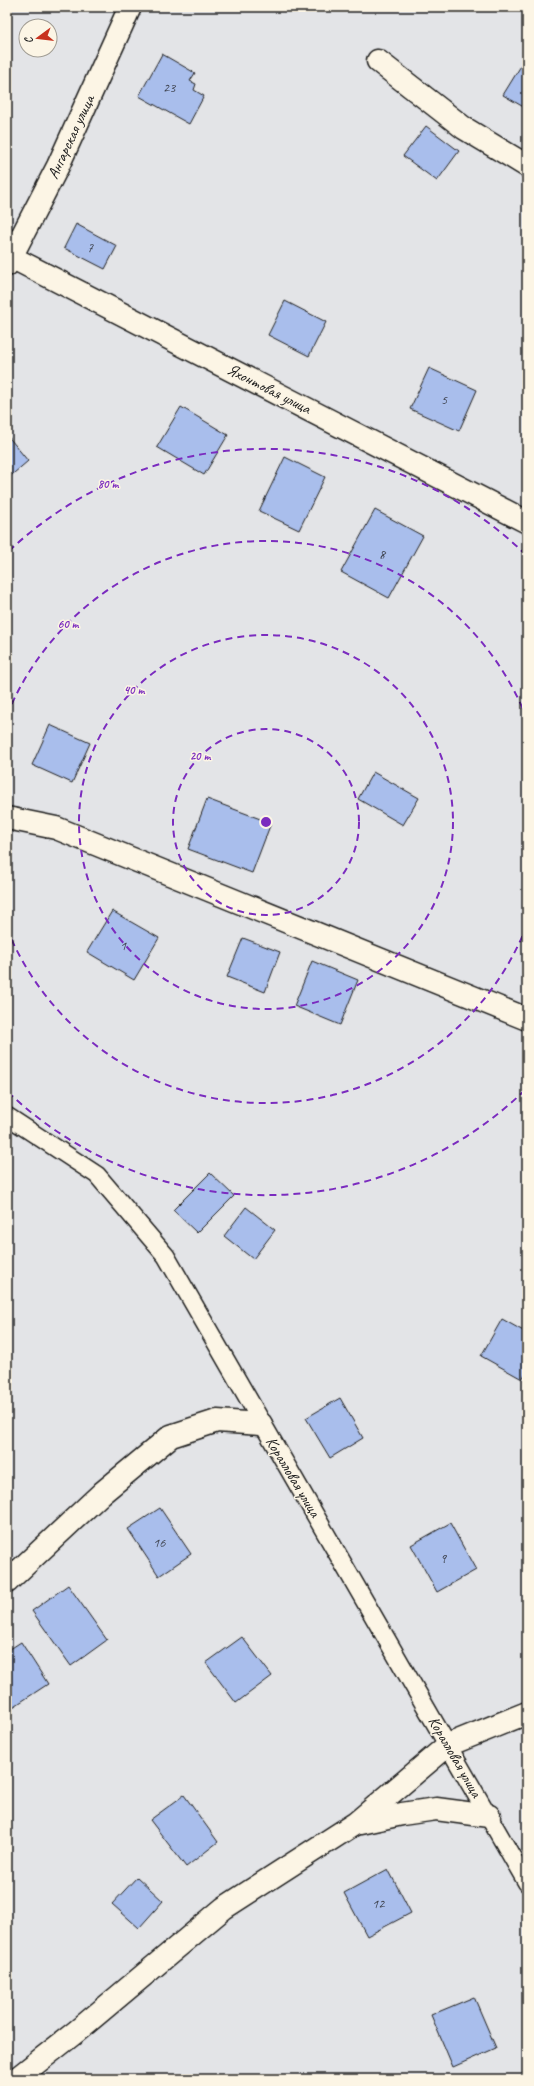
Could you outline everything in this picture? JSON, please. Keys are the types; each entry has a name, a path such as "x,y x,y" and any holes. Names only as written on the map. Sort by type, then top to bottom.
{"street":[{"name":"Ангарская улица","path":"9,261 58,166 130,7"},
{"path":"378,61 464,128 527,166"},
{"name":"Яхонтовая улица","path":"9,261 527,522"},
{"path":"7,818 56,828 527,1019"},
{"path":"7,1582 102,1493 171,1436 217,1421 261,1424"},
{"path":"16,2079 77,2031 224,1908 356,1824 448,1745 527,1713"},
{"path":"356,1824 402,1814 436,1809 489,1816"}],"lane":[{"name":"Коралловая улица","path":"7,1116 97,1175 166,1256 261,1424 338,1552 527,1883"}],"building":[{"path":"162,54 195,73 190,81 196,84 194,90 204,96 189,124 139,96"},
{"path":"527,56 527,109 503,95"},
{"path":"426,126 459,151 437,181 403,156"},
{"path":"76,224 117,246 105,269 64,248"},
{"path":"285,301 326,322 309,356 268,335"},
{"path":"429,368 477,390 459,431 410,409"},
{"path":"181,407 228,435 204,475 157,447"},
{"path":"7,435 28,461 7,479"},
{"path":"285,457 325,477 299,530 259,511"},
{"path":"375,510 423,536 389,598 341,572"},
{"path":"50,725 90,743 72,783 32,765"},
{"path":"373,772 419,798 403,825 358,799"},
{"path":"207,799 271,823 252,873 188,849"},
{"path":"112,911 159,938 134,980 87,952"},
{"path":"243,938 280,952 265,992 227,977"},
{"path":"312,961 358,980 340,1025 294,1006"},
{"path":"210,1173 234,1196 197,1233 173,1210"},
{"path":"246,1207 275,1230 253,1259 224,1236"},
{"path":"502,1319 527,1333 527,1371 522,1379 481,1356"},
{"path":"340,1398 363,1438 330,1458 306,1418"},
{"path":"160,1508 191,1554 159,1576 128,1529"},
{"path":"450,1523 476,1570 437,1592 411,1545"},
{"path":"68,1585 107,1640 71,1666 32,1611"},
{"path":"242,1637 272,1676 236,1703 206,1663"},
{"path":"21,1642 48,1684 10,1709 7,1705 7,1651"},
{"path":"184,1795 218,1842 186,1867 150,1820"},
{"path":"388,1869 411,1913 367,1936 344,1893"},
{"path":"137,1877 163,1901 139,1928 112,1904"},
{"path":"474,1997 496,2048 453,2067 431,2015"}]}
